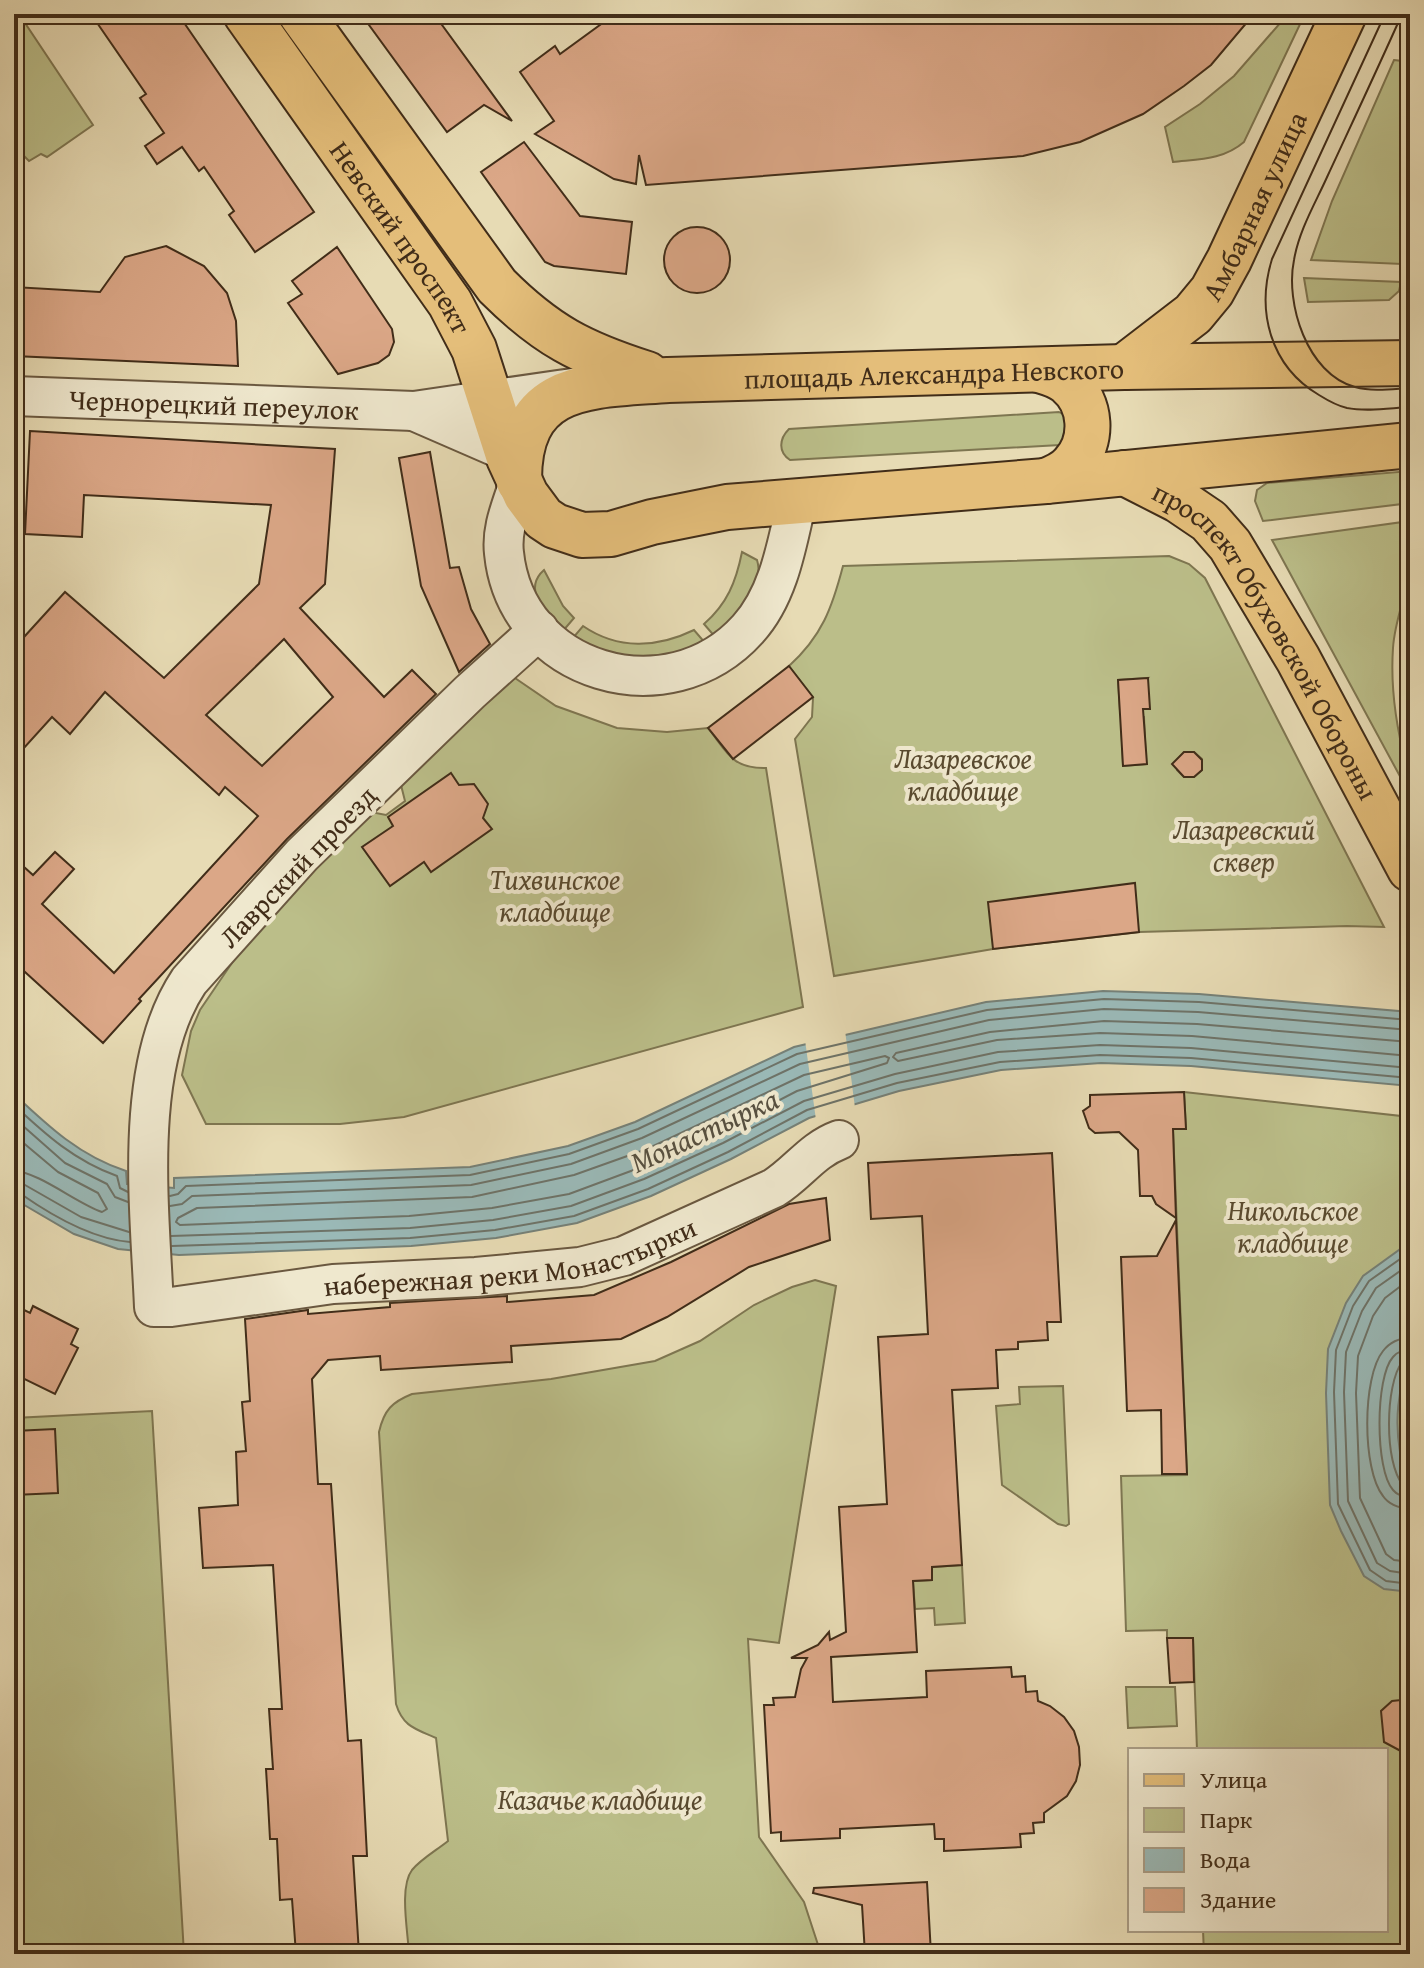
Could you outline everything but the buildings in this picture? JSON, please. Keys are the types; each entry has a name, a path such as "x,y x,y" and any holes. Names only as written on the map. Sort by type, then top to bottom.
{"main road":[{"name":"Невский проспект","path":"246,14 450,303 474,349 513,466"},
{"name":"Невский проспект","path":"301,14 497,286 531,318 570,344 599,358 668,380"},
{"name":"Амбарная улица","path":"1124,367 1193,314 1212,291 1344,14"},
{"name":"площадь Александра Невского","path":"513,466 537,414 560,397 594,385 668,380 1124,367 1410,363"},
{"path":"1039,370 1060,377 1077,392 1088,423 1085,446 1080,456 1065,472 1046,481"},
{"path":"513,466 543,518 568,532 582,535 611,534 727,507 1046,481 1410,445"},
{"name":"проспект Обуховской Обороны","path":"1125,473 1178,500 1209,521 1230,545 1298,659 1410,869"}],"street":[{"name":"Чернорецкий переулок","path":"14,396 414,411 594,385"},
{"name":"Чернорецкий переулок","path":"414,411 513,466"},
{"name":"площадь Александра Невского","path":"513,466 504,552 510,580 521,605 539,630 571,657 612,673 652,677 675,674 720,653 748,630 773,588 797,500"},
{"name":"Лаврский проезд","path":"154,1301 149,1116 168,1025 177,999 189,981 302,855 470,692 539,630"},
{"name":"набережная реки Монастырки","path":"154,1301 333,1284 476,1277 580,1267 624,1256 774,1188 789,1179 824,1146 839,1140"}],"green space":[{"path":"14,14 19,14 93,125 47,157 41,154 29,161 14,146"},
{"path":"1288,14 1295,14 1302,20 1244,142 1219,155 1173,162 1165,127 1234,76"},
{"path":"1394,60 1402,61 1402,264 1311,260 1332,201"},
{"path":"1304,278 1401,282 1399,291 1389,300 1308,302"},
{"path":"1059,412 1068,417 1073,428 1060,445 790,460 783,453 781,445 789,429"},
{"path":"1410,471 1410,503 1263,521 1255,501 1257,490 1267,483"},
{"path":"1410,521 1410,570 1396,627 1392,664 1395,712 1409,775 1402,780 1272,540"},
{"path":"742,552 757,560 757,581 747,602 716,638 704,624 719,609 729,592"},
{"name":"Лазаревское кладбище","path":"1169,556 1189,564 1205,578 1384,927 1139,932 993,949 834,976 795,739 812,717 813,698 789,666 818,632 835,595 843,566","holes":["1148,678 1120,711 1118,680","1144,717 1146,764 1123,766 1121,718","1184,752 1194,752 1202,759 1202,770 1194,777 1184,777 1177,770 1177,760"]},
{"path":"544,570 563,606 574,618 563,631 544,610 536,594 535,586"},
{"path":"583,626 610,639 638,644 666,640 694,630 706,644 684,655 630,662 572,639"},
{"name":"Тихвинское кладбище","path":"512,676 556,706 617,728 667,732 708,728 738,762 745,766 766,768 803,1007 404,1117 340,1124 206,1124 182,1075 191,1031 200,1010 238,954 315,867 371,812 386,815 405,801 400,781"},
{"name":"Никольское кладбище","path":"1184,1092 1410,1117 1410,1954 1204,1954 1203,1932 1388,1932 1388,1748 1197,1748 1193,1638 1167,1638 1167,1630 1126,1631 1121,1476 1187,1475 1173,1129 1186,1129"},
{"name":"Казачье кладбище","path":"815,1280 836,1286 779,1643 748,1639 759,1837 804,1902 821,1954 409,1954 405,1898 408,1878 420,1862 448,1841 436,1738 406,1722 396,1704 379,1432 386,1412 399,1400 412,1394 551,1379 655,1361 700,1341 754,1305"},
{"path":"1063,1386 1069,1524 1066,1526 1058,1524 1002,1485 996,1406 1020,1404 1019,1387"},
{"path":"152,1411 184,1954 14,1954 14,1418"},
{"path":"962,1565 965,1623 935,1625 934,1608 915,1609 913,1581 932,1580 932,1567"},
{"path":"1126,1687 1175,1687 1177,1726 1128,1728"}],"water":[{"name":"Монастырка","path":"1103,991 1199,994 1410,1012 1410,1086 1191,1066 1101,1063 1001,1070 899,1091 809,1118 651,1196 577,1223 496,1238 411,1246 179,1255 118,1249 74,1234 14,1199 14,1094 80,1149 126,1171 127,1184 174,1188 174,1178 470,1167 568,1146 635,1122 794,1047 986,1002"},
{"path":"1410,1242 1410,1362 1400,1394 1398,1441 1410,1487 1410,1592 1384,1589 1364,1576 1330,1505 1326,1393 1328,1349 1346,1303 1363,1276"}],"pier":[{"path":"845,1030 855,1108 816,1120 805,1040"}],"tram line":[{"path":"1385,14 1272,259 1267,279 1267,317 1278,353 1289,369 1302,383 1325,399 1347,408 1410,407"},
{"path":"1402,14 1304,227 1296,249 1292,277 1293,296 1303,335 1324,368 1338,380 1355,387 1376,390 1410,388"}],"park label":[{"name":"Лазаревский сквер","path":"1244,844"}]}
